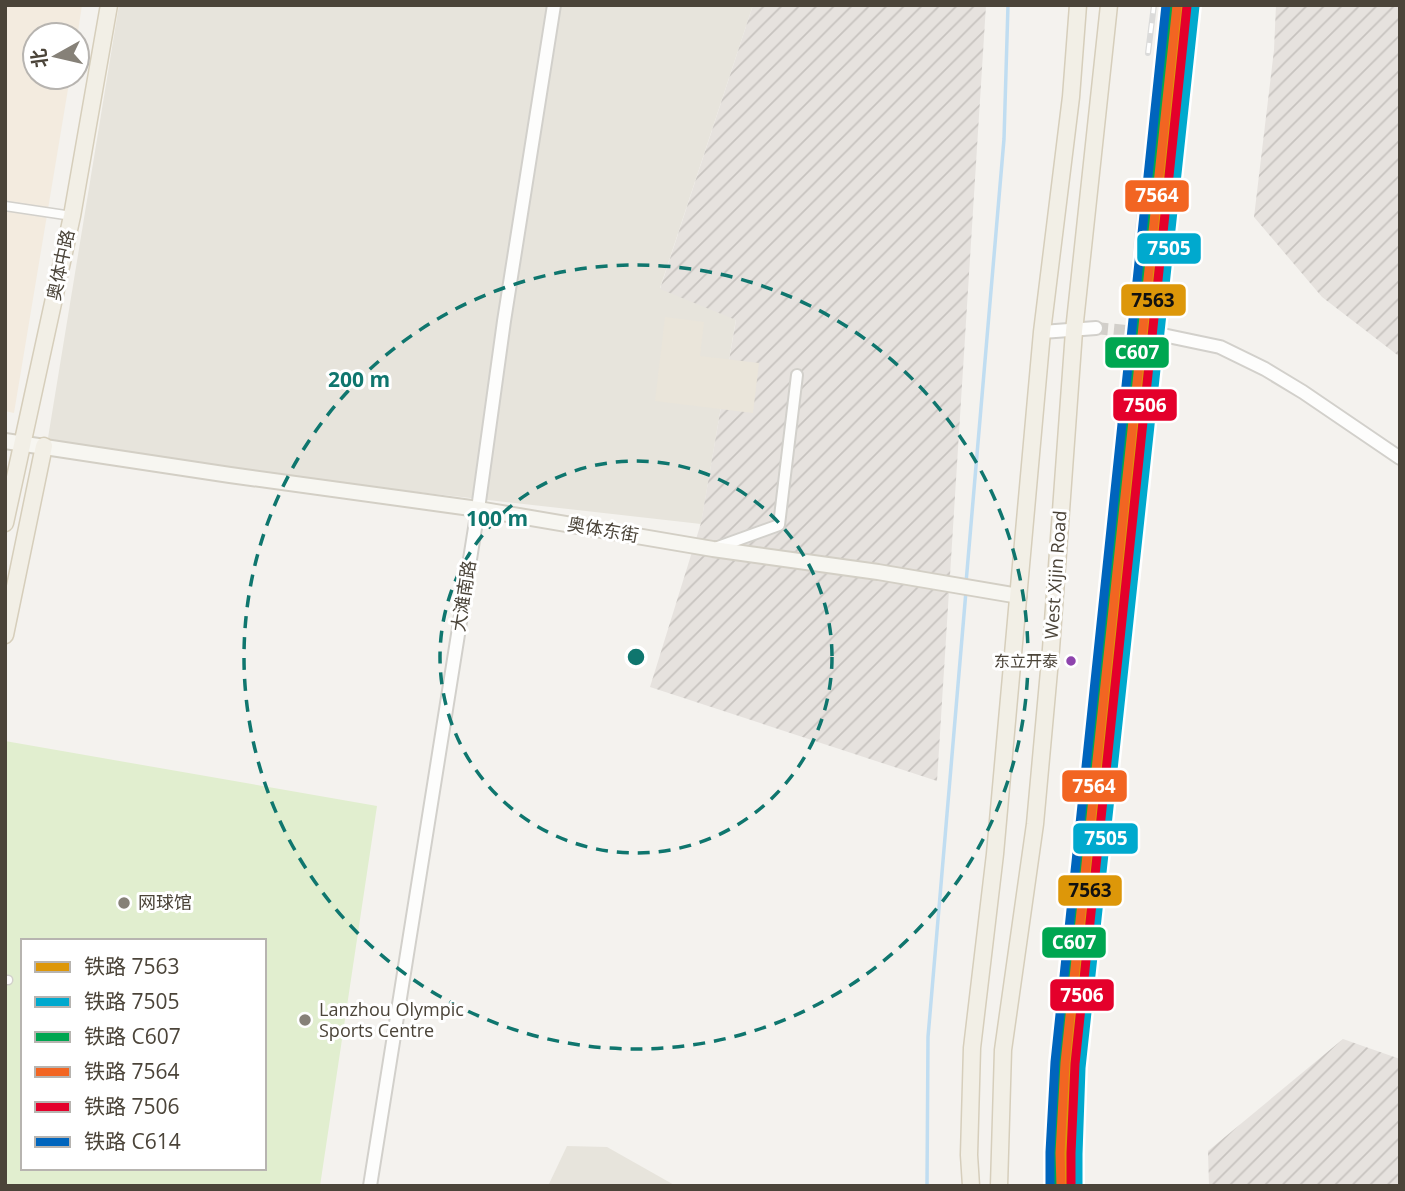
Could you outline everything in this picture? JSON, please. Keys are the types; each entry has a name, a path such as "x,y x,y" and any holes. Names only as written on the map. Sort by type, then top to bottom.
{"main road":[{"name":"奥体中路","path":"5,523 13,442 72,216 109,5"},
{"name":"West Xijin Road","path":"971,1186 969,1155 972,1048 995,854 1042,332 1071,97 1079,5"},
{"name":"West Xijin Road","path":"999,1186 1003,1050 1035,824 1049,676 1074,331 1109,5"},
{"name":"奥体东街","path":"13,442 478,509 713,549 878,572 1018,596"},
{"path":"5,635 44,446"},
{"path":"969,1155 998,1158"}],"street":[{"name":"大滩南路","path":"370,1186 478,509 504,321 554,5"},
{"path":"5,206 72,216"},
{"path":"1042,332 1096,328"},
{"path":"1158,334 1220,347 1265,369 1400,458"},
{"path":"713,549 779,525 797,374"}],"shaded area":[{"path":"5,5 82,5 80,21 21,21 21,91 68,91 14,413 5,411"},
{"path":"119,5 753,5 660,288 736,319 701,524 46,450"},
{"path":"753,5 986,5 937,781 650,687 701,523 736,320 660,289"},
{"path":"1276,5 1400,5 1400,357 1322,297 1254,217 1274,50"},
{"path":"665,317 704,322 700,356 759,363 753,413 655,401"},
{"path":"1343,1039 1400,1059 1400,1186 1209,1186 1208,1151"},
{"path":"567,1146 607,1147 676,1186 548,1186"}],"green space":[{"name":"Lanzhou Olympic Sports Centre","path":"5,741 377,806 320,1186 5,1186"}],"waterway":[{"path":"966,583 1004,139 1008,5"},
{"path":"927,1186 928,1037 966,591"}],"tunnel":[{"path":"1096,328 1158,334"}],"railway":[{"path":"1148,53 1154,5"},
{"path":"1052,1186 1051,1155 1059,1024 1141,201 1165,5"}],"rail line":[{"name":"C614","path":"1050,1186 1055,1062 1166,5"},
{"name":"C607","path":"1057,1186 1061,1066 1174,5"},
{"name":"7564","path":"1061,1186 1065,1063 1177,5"},
{"name":"7563","path":"1068,1186 1071,1067 1185,5"},
{"name":"7506","path":"1071,1186 1075,1064 1187,6"},
{"name":"7505","path":"1078,1186 1081,1068 1195,6"}],"place":[{"name":"东立开泰","path":"1071,661"},
{"name":"网球馆","path":"124,903"},
{"name":"Lanzhou Olympic Sports Centre","path":"305,1020"}]}
